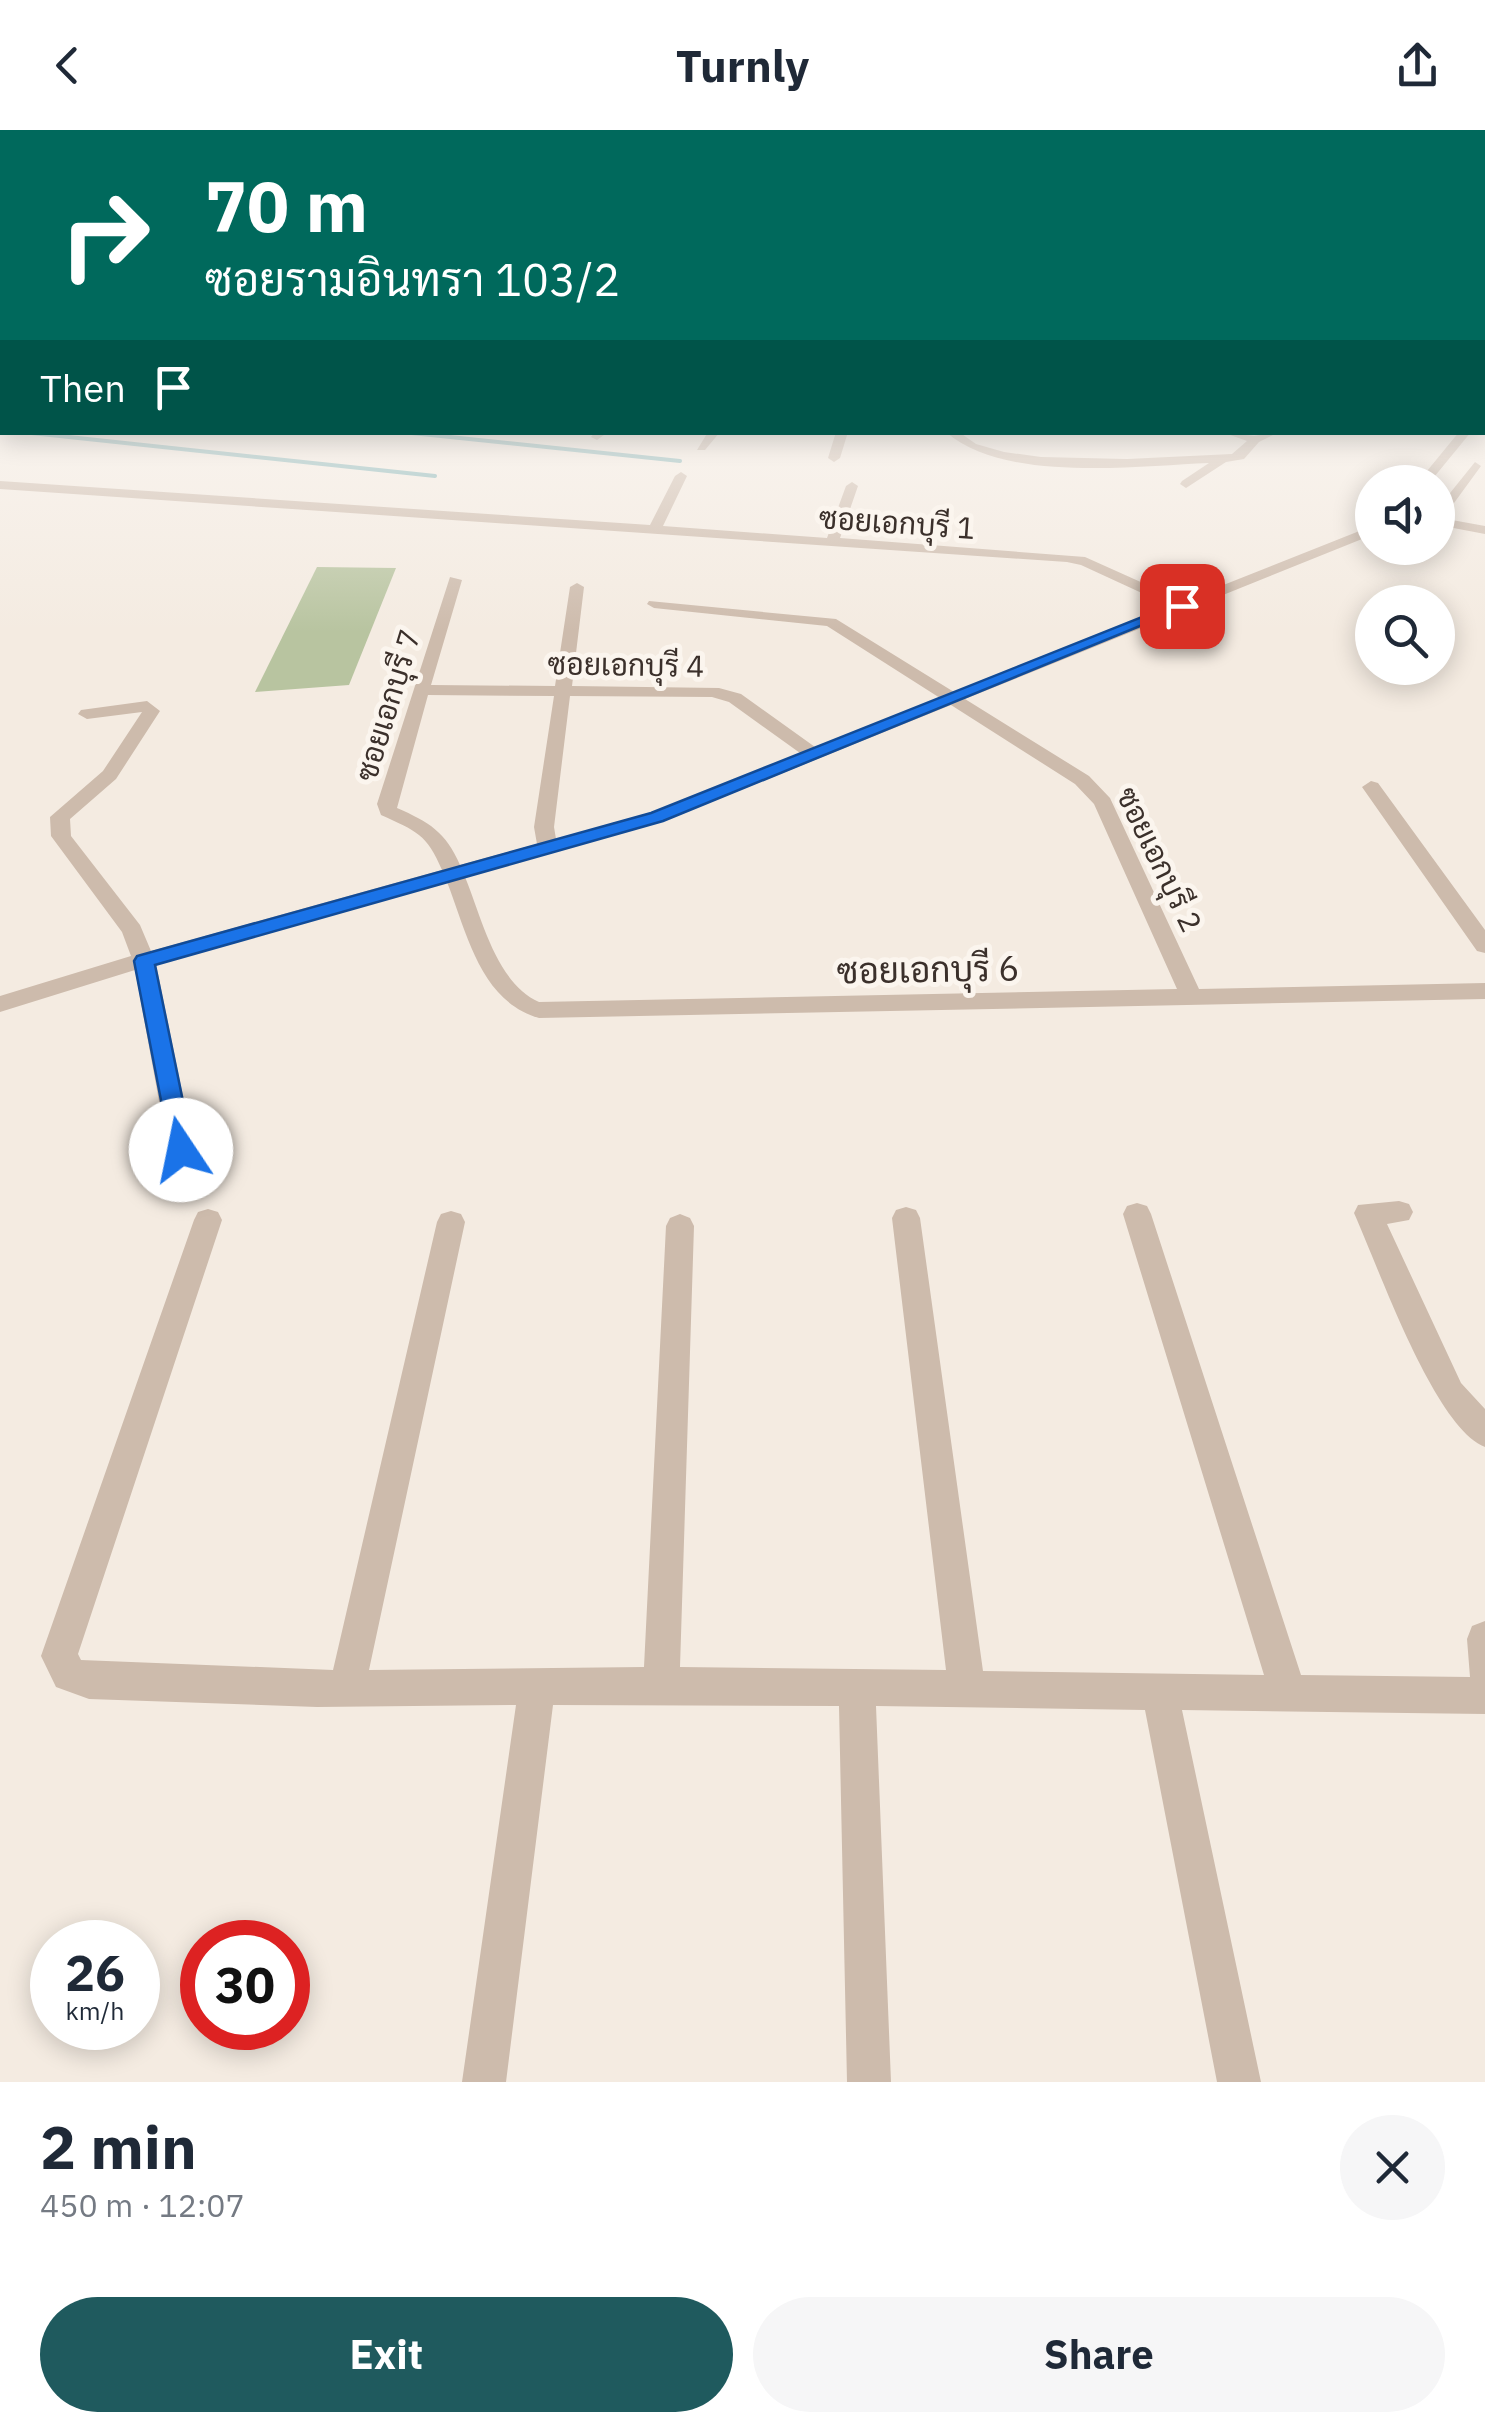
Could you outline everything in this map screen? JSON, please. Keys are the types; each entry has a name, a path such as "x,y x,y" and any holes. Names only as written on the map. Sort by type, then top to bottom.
{"street":[{"path":"834,458 837,449"},
{"path":"980,449 1042,462 1224,458 1240,456 1246,449"},
{"path":"1186,484 1224,458"},
{"path":"1482,463 1439,515 1448,523 1485,530"},
{"path":"654,530 681,476"},
{"name":"ซอยเอกบุรี 1","path":"0,485 1079,560 1182,606"},
{"path":"832,543 852,486"},
{"path":"0,1004 657,817 1355,537"},
{"name":"ซอยเอกบุรี 7","path":"453,875 433,833 398,817 386,804 455,580"},
{"path":"548,849 544,827 577,587"},
{"name":"ซอยเอกบุรี 2","path":"654,604 825,619 1095,790 1192,998"},
{"name":"ซอยเอกบุรี 4","path":"419,690 691,689 727,694 813,754"},
{"path":"88,714 146,706 151,711 110,776 60,817 58,828 132,930 144,961 181,1150"},
{"path":"1371,787 1485,946"},
{"name":"ซอยเอกบุรี 6","path":"453,875 486,954 508,994 522,1006 538,1010 1485,992"},
{"path":"1399,1212 1368,1213 1450,1393 1485,1432"},
{"path":"1137,1214 1288,1693"},
{"path":"906,1218 967,1689"},
{"path":"208,1220 59,1656 69,1674 89,1681 347,1688 661,1685 1485,1696"},
{"path":"347,1688 451,1222"},
{"path":"661,1685 680,1226"},
{"path":"1485,1639 1485,1669"},
{"path":"484,2082 537,1687"},
{"path":"857,1688 869,2082"},
{"path":"1160,1692 1239,2082"}],"green space":[{"path":"317,567 396,568 349,685 255,692"}],"waterway":[{"path":"182,449 435,476"},
{"path":"566,449 680,461"}],"route":[{"path":"181,1150 144,961 657,817 1182,606"}]}
